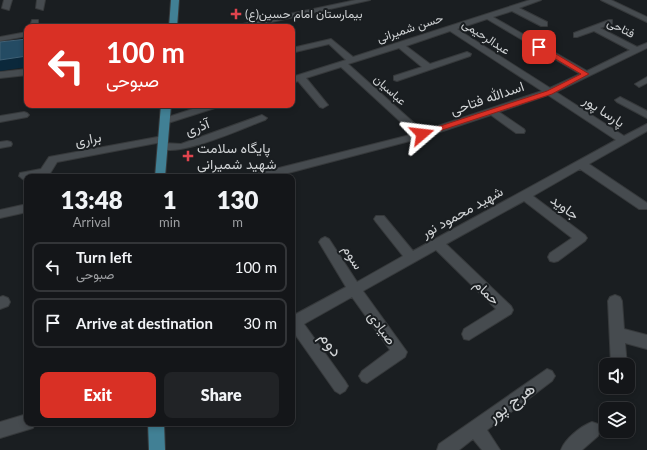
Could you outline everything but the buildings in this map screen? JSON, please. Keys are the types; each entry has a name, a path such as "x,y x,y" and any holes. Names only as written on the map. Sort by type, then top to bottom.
{"main road":[{"path":"173,24 175,0"},
{"path":"160,174 166,108"},
{"path":"156,426 157,450"}],"street":[{"path":"6,8 8,0"},
{"path":"40,8 41,0"},
{"path":"252,24 366,0"},
{"name":"حسن شمیرانی","path":"296,79 537,0"},
{"path":"605,0 647,20"},
{"path":"512,8 544,24"},
{"path":"487,16 586,74"},
{"path":"578,35 609,22"},
{"name":"عبدالرحیمی","path":"450,28 549,92"},
{"name":"فتاحی","path":"594,28 637,50"},
{"path":"0,39 24,35"},
{"path":"295,50 331,41 352,60"},
{"path":"400,45 428,67"},
{"name":"اسدالله فتاحی","path":"270,174 422,134 549,92 647,45"},
{"path":"397,78 467,54"},
{"path":"565,62 577,56"},
{"name":"عباسیان","path":"342,64 422,134"},
{"path":"0,75 24,72"},
{"path":"296,79 323,105"},
{"name":"پارسا پور","path":"549,92 623,140"},
{"path":"620,100 647,116"},
{"path":"165,121 206,108"},
{"path":"492,111 520,131"},
{"path":"0,119 24,115"},
{"name":"آذری","path":"163,142 182,147 262,118"},
{"name":"شهید محمود نور","path":"295,321 647,127"},
{"name":"براری","path":"34,174 45,172 53,160 163,142"},
{"path":"581,164 643,206"},
{"name":"جاوید","path":"524,195 581,238 554,257"},
{"path":"0,214 24,209"},
{"path":"380,219 411,258"},
{"name":"سوم","path":"325,242 354,289"},
{"name":"حمام","path":"437,243 506,310 470,334"},
{"name":"صیادی","path":"354,289 400,352 367,376"},
{"path":"615,301 618,358"},
{"name":"دوم","path":"295,325 340,386"},
{"path":"617,334 647,342"},
{"name":"هرج پور","path":"445,450 547,376"},
{"path":"0,430 24,423"},
{"name":"هرج پور","path":"475,428 492,450"},
{"path":"568,450 592,430"}],"place":[{"name":"بیمارستان امام حسین(ع)","path":"236,14"},
{"name":"پایگاه سلامت شهید شمیرانی","path":"188,156"}],"route":[{"path":"422,134 549,92 586,74 539,47"}]}
